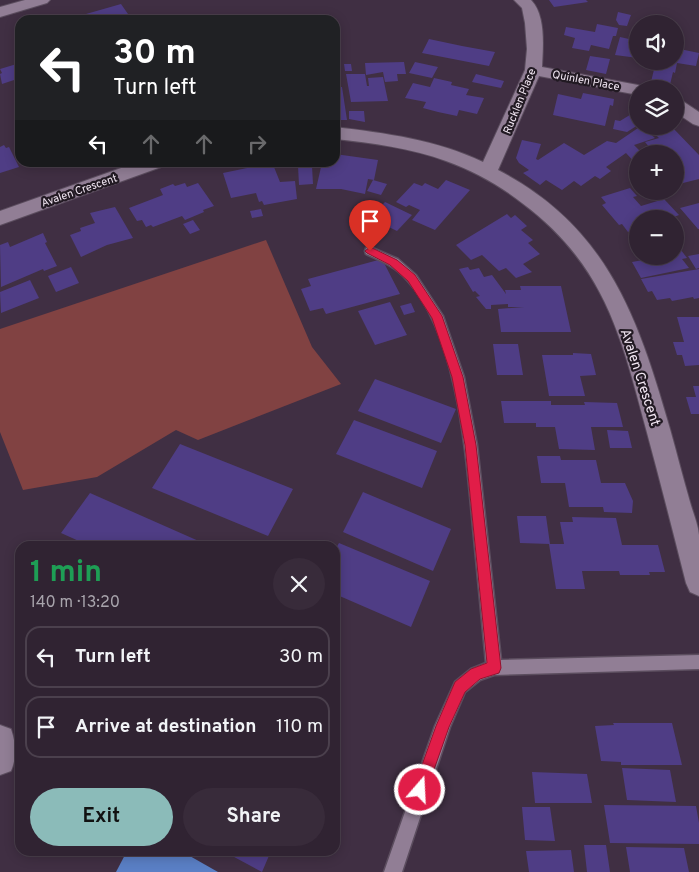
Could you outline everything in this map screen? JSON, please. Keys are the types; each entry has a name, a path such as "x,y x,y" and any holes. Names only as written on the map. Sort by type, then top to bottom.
{"street":[{"path":"0,12 42,0"},
{"name":"Rucklen Place","path":"488,172 533,70 535,49 534,23 528,7 522,0"},
{"name":"Quinlen Place","path":"533,70 629,88"},
{"path":"684,110 699,120"},
{"name":"Avalen Crescent","path":"340,134 379,138 436,151 488,172 518,190 573,236 593,262 610,292 633,344 699,583"},
{"name":"Avalen Crescent","path":"0,218 144,167"},
{"path":"0,740 0,760"}],"lane":[{"path":"370,251 394,262 412,278 437,316 458,377 470,445 494,668"},
{"path":"393,872 443,726 460,687 476,674 494,668 699,662"}],"shaded area":[{"path":"266,240 312,347 341,384 198,440 176,430 97,477 23,490 0,432 0,329"}],"water":[{"path":"124,856 190,856 218,872 116,872"}],"building":[{"path":"549,0 586,0 588,2 554,7"},
{"path":"121,4 128,14 124,15 82,15"},
{"path":"618,12 631,15 629,15 627,26 619,25 616,20"},
{"path":"597,24 618,28 609,49 591,45 589,51 572,48 575,38 564,35 566,27 595,32"},
{"path":"620,37 629,39 629,57 615,55"},
{"path":"429,39 495,52 489,66 422,53"},
{"path":"684,50 699,53 696,66 684,64"},
{"path":"590,56 610,59 606,74 586,70"},
{"path":"404,62 406,74 397,74 398,81 385,82 383,72 366,75 365,63"},
{"path":"415,62 438,67 432,78 409,73"},
{"path":"15,64 15,80 2,84 0,69"},
{"path":"344,64 351,64 352,71 345,71"},
{"path":"654,70 676,70 675,73 673,72 671,80 651,80"},
{"path":"346,74 365,74 367,86 369,86 368,78 383,77 388,101 351,102"},
{"path":"476,74 504,81 501,88 472,82"},
{"path":"434,78 452,82 451,85 469,89 466,95 484,98 477,114 459,110 457,116 438,112 423,108 426,102 405,98 413,83 430,87"},
{"path":"340,87 342,87 347,120 340,120"},
{"path":"583,93 614,99 613,106 610,105 605,126 553,115 558,94 581,99"},
{"path":"349,111 364,111 365,122 349,119"},
{"path":"629,116 629,131 613,129 615,120 620,121"},
{"path":"629,134 652,135 655,138 629,145 629,156 626,153 606,167 611,171 600,179 595,176 581,186 574,181 562,190 546,180 540,185 523,173 529,170 519,163 516,158 522,140 541,144 536,159 538,160 564,143 584,155 607,141 616,143"},
{"path":"656,135 680,135 699,155 699,179 684,183 684,145 648,145 645,142 659,138"},
{"path":"4,145 6,148 9,147 15,159 15,167 19,167 0,173 0,147"},
{"path":"340,155 378,160 374,180 368,179 365,194 341,189 316,189 321,167 340,167"},
{"path":"274,167 280,182 295,181 297,199 264,205 262,201 259,202 256,193 231,198 223,173 247,168"},
{"path":"298,167 312,167 313,184 299,185"},
{"path":"373,180 387,184 381,195 367,191"},
{"path":"446,180 470,190 435,230 412,220 420,210 409,205 406,207 396,202 414,183 422,186 425,183 438,189"},
{"path":"185,183 187,187 198,183 214,206 185,220 182,216 153,227 151,225 146,227 142,220 137,221 129,208 163,195 160,189 173,184 175,186"},
{"path":"629,188 629,200 636,200 641,206 665,200 674,210 629,210 628,232 622,224 619,225 602,205 606,203 601,197"},
{"path":"385,202 412,215 397,231 370,218"},
{"path":"699,203 699,229 684,213 684,210 680,208"},
{"path":"115,207 133,238 107,245 81,257 70,235 81,231 80,228 95,223 90,213"},
{"path":"261,209 263,216 252,218 250,211"},
{"path":"507,214 511,218 515,215 527,226 521,230 533,240 528,243 540,254 523,264 532,272 516,278 506,268 499,271 482,255 471,260 456,245"},
{"path":"193,220 200,230 190,234 183,224"},
{"path":"43,233 47,242 45,243 57,266 44,271 43,269 1,287 0,245 8,242 10,247"},
{"path":"699,254 699,268 696,269 688,256"},
{"path":"382,259 400,294 326,314 323,308 310,311 301,289 311,286 308,279"},
{"path":"684,262 689,268 641,278 634,265 684,265"},
{"path":"71,267 79,283 56,292 48,276"},
{"path":"468,267 470,270 479,268 484,277 492,275 506,294 505,290 521,290 520,286 561,286 571,332 501,332 498,309 524,307 508,307 508,304 491,305 491,309 486,309 476,297 480,296 475,291 473,292 459,269"},
{"path":"699,269 699,298 694,299 693,297 672,301 670,298 657,300 652,291 648,292 641,279"},
{"path":"30,280 39,298 1,313 0,292"},
{"path":"390,302 407,335 375,345 358,311"},
{"path":"411,303 415,312 404,315 400,306"},
{"path":"677,317 699,317 699,365 685,366 682,355 677,355 673,342 684,342"},
{"path":"493,344 518,344 523,375 497,375"},
{"path":"573,353 591,354 596,375 580,376 585,396 549,396 542,355 573,355"},
{"path":"375,379 456,409 441,443 358,411"},
{"path":"693,386 699,386 699,414 691,414 686,397 696,397"},
{"path":"501,401 551,401 551,405 585,405 584,402 617,403 623,427 591,427 595,450 559,449 555,427 536,427 536,423 504,423"},
{"path":"354,420 437,451 422,488 336,454"},
{"path":"607,430 628,431 632,448 610,448"},
{"path":"180,444 293,489 268,536 152,488"},
{"path":"537,456 560,456 561,460 596,460 601,483 625,483 633,501 632,513 604,512 603,507 569,507 565,483 541,483"},
{"path":"363,492 451,529 433,571 343,532"},
{"path":"90,493 199,541 79,541 61,533"},
{"path":"517,516 546,516 550,544 520,543"},
{"path":"572,517 616,518 622,545 658,545 665,572 649,572 650,575 620,575 619,571 582,571 585,589 556,589 549,544 564,544 560,522 573,522"},
{"path":"340,543 430,581 411,627 340,596"},
{"path":"613,723 672,723 682,765 621,765 621,762 601,761 595,726 614,725"},
{"path":"622,768 670,770 676,802 627,800"},
{"path":"532,772 587,774 592,803 535,803"},
{"path":"604,805 696,806 699,823 699,844 610,843"},
{"path":"522,807 550,807 555,841 525,840"},
{"path":"584,845 606,845 610,872 587,872"},
{"path":"626,847 684,848 689,872 630,872"},
{"path":"571,850 574,872 529,872 526,851"},
{"path":"232,856 269,856 262,872"}],"route":[{"path":"370,251 394,262 412,278 437,316 458,377 470,445 494,668 476,674 460,687 443,726 420,790"}]}
